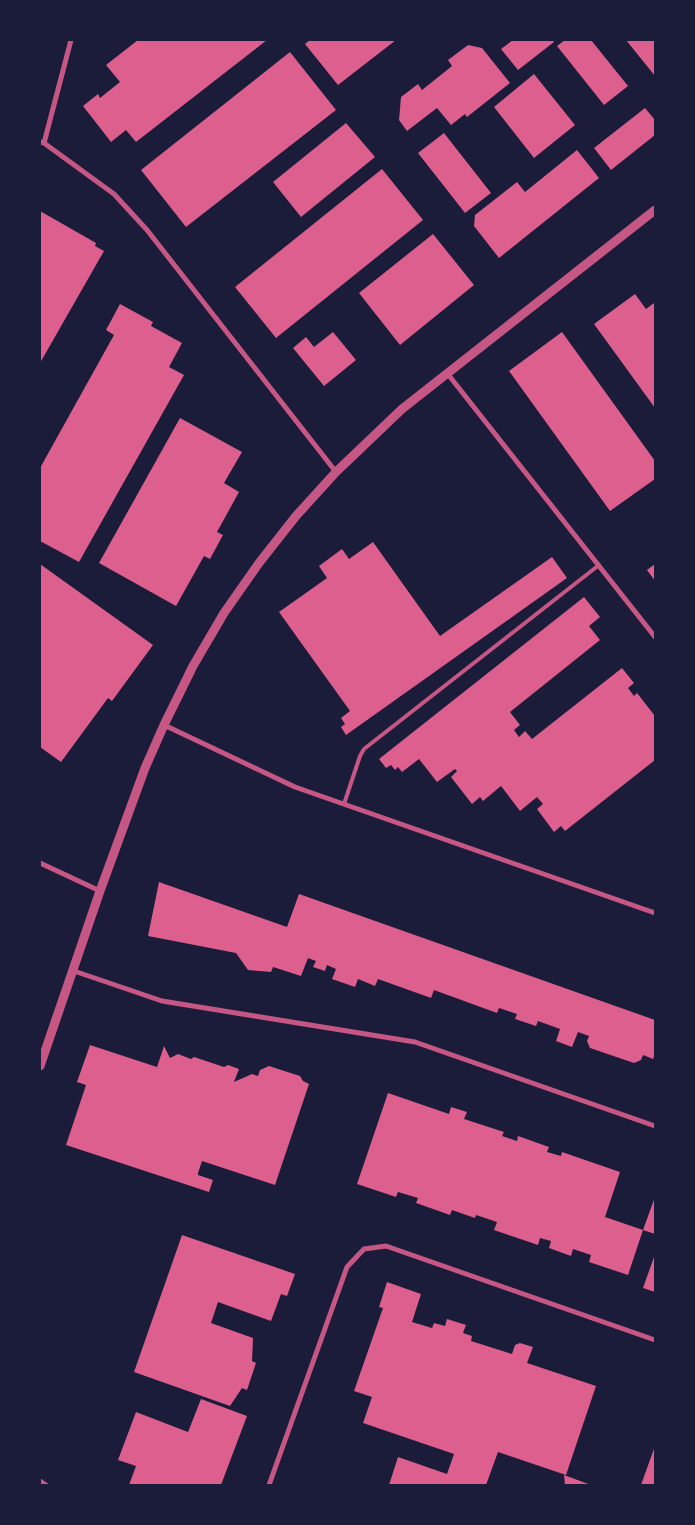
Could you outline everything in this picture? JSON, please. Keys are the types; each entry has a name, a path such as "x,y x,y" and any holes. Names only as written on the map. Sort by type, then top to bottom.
{"street":[{"path":"71,40 42,142 114,194 147,230 336,472"},
{"path":"40,1066 100,891 145,768 193,666 224,613 259,563 296,516 336,472 402,409 655,210"},
{"path":"447,373 655,637"},
{"path":"164,725 295,787 655,913"},
{"path":"40,863 100,891"},
{"path":"74,971 162,1001 414,1042 655,1126"},
{"path":"269,1485 347,1268 364,1249 386,1246 655,1340"},
{"path":"40,1481 46,1485"}],"lane":[{"path":"344,804 364,749 598,565"}],"building":[{"path":"138,40 267,40 136,142 126,130 111,142 83,106 98,94 100,98 120,82 106,65"},
{"path":"310,40 396,40 338,85 305,44"},
{"path":"513,40 552,40 554,42 518,70 501,49"},
{"path":"565,40 591,40 628,86 604,105 557,46"},
{"path":"626,40 655,40 655,76"},
{"path":"468,45 482,48 510,83 467,117 465,114 451,125 437,108 407,131 399,120 401,97 418,84 422,90 452,66 448,60"},
{"path":"290,52 336,110 186,227 141,170"},
{"path":"534,74 575,125 534,158 494,107"},
{"path":"645,108 655,120 655,135 611,170 594,148"},
{"path":"346,123 375,157 301,217 273,182"},
{"path":"444,133 491,193 465,213 418,153"},
{"path":"577,150 599,178 499,258 474,226 475,215 517,182 525,192"},
{"path":"382,169 423,220 276,338 235,287"},
{"path":"40,211 96,243 95,246 104,251 40,363"},
{"path":"433,234 474,285 400,345 359,293"},
{"path":"635,294 646,309 654,303 655,305 655,408 594,324"},
{"path":"120,304 153,322 151,326 182,343 169,367 184,375 79,562 40,541 40,468 114,335 106,330"},
{"path":"333,332 356,360 324,386 293,348 306,337 314,347"},
{"path":"562,332 655,461 655,479 610,511 509,371"},
{"path":"180,418 242,452 224,483 239,492 217,532 223,535 210,559 204,556 176,606 99,563"},
{"path":"373,542 440,636 552,557 567,578 346,735 341,727 345,724 341,718 350,711 279,612 327,578 319,566 342,549 349,559"},
{"path":"40,564 153,645 112,701 108,698 61,762 40,747"},
{"path":"655,564 655,581 647,570"},
{"path":"584,597 600,617 589,626 600,640 510,712 520,725 514,730 519,737 525,731 532,739 622,668 634,683 628,688 634,696 637,693 655,716 655,760 565,831 561,826 554,832 537,809 543,804 537,797 520,811 501,786 483,801 480,797 472,804 451,777 457,771 455,769 437,782 419,759 402,772 398,767 395,770 391,765 386,768 379,759"},
{"path":"159,882 287,927 299,894 655,1020 655,1054 653,1059 643,1055 641,1060 634,1063 590,1048 587,1041 589,1036 578,1032 572,1047 556,1041 560,1029 538,1021 536,1026 515,1019 517,1014 499,1008 497,1013 434,990 431,998 378,979 375,986 358,979 355,987 332,979 336,969 327,965 325,971 313,967 316,961 308,958 301,976 273,967 271,972 248,970 236,953 148,936"},
{"path":"90,1045 157,1067 164,1046 170,1058 178,1054 191,1059 194,1057 224,1067 228,1065 239,1069 234,1082 252,1074 258,1076 260,1070 269,1066 300,1076 303,1081 309,1084 275,1185 202,1161 198,1175 213,1180 209,1192 66,1145 86,1085 77,1082"},
{"path":"388,1093 449,1114 451,1107 467,1112 464,1119 504,1132 502,1136 517,1141 518,1136 549,1147 547,1152 561,1156 562,1152 620,1172 605,1217 643,1230 628,1275 589,1262 591,1255 573,1249 571,1256 549,1248 551,1241 540,1238 538,1245 494,1230 497,1222 476,1215 475,1218 452,1210 450,1215 416,1203 418,1198 398,1192 396,1197 357,1184"},
{"path":"655,1197 655,1234 643,1230"},
{"path":"182,1235 295,1274 287,1296 281,1294 271,1321 218,1302 211,1323 253,1338 252,1361 256,1363 247,1390 242,1388 230,1406 134,1372"},
{"path":"655,1258 655,1292 643,1288"},
{"path":"387,1282 421,1294 412,1322 432,1328 434,1323 445,1326 447,1319 466,1325 463,1333 472,1336 471,1341 512,1354 515,1345 520,1343 533,1347 527,1363 596,1386 566,1475 498,1452 486,1485 389,1485 398,1457 447,1474 454,1454 363,1423 372,1397 354,1391 383,1308 379,1307"},
{"path":"201,1399 247,1416 221,1485 129,1485 136,1466 118,1460 136,1412 188,1432"},
{"path":"655,1446 655,1485 641,1485"},
{"path":"564,1475 591,1485 565,1485"}]}
